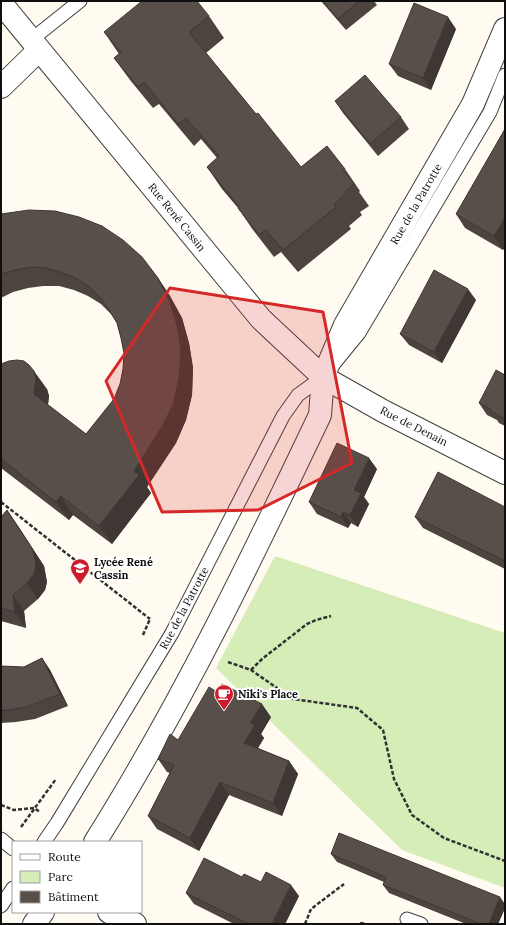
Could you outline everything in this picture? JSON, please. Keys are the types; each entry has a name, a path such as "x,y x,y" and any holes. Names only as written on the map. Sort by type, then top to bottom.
{"street":[{"name":"Rue René Cassin","path":"1,4 261,319 323,377"},
{"name":"Rue de la Patrotte","path":"96,841 160,734 204,652 320,415 323,377 345,325 473,104 505,29"},
{"path":"1,87 35,45"},
{"name":"Rue de Denain","path":"323,377 383,411 505,474"},
{"path":"34,924 42,913"},
{"path":"111,913 135,924"}],"lane":[{"path":"35,45 80,1"},
{"name":"Rue de la Patrotte","path":"45,841 172,633 283,416 298,395 323,377 359,333 490,112 505,76"},
{"path":"1,839 12,848"},
{"path":"1,906 12,890"},
{"path":"407,919 421,924"}],"path":[{"path":"1,502 143,614 172,633"},
{"path":"251,670 262,659 307,624 331,616"},
{"path":"204,652 251,670 293,699 357,708 383,730 394,779 412,815 444,838 505,861"},
{"path":"1,805 14,810 34,808 57,823"},
{"path":"305,924 311,909 344,884"}],"highlighted area":[{"path":"170,288 323,312 352,463 258,510 162,512 106,381"}],"green space":[{"path":"275,556 505,633 505,888 402,850 216,668"}],"building":[{"path":"142,1 197,1 209,16 189,32 256,114 258,113 301,167 327,146 345,169 343,170 354,184 345,191 347,193 334,204 336,207 283,250 266,230 259,235 207,167 219,156 186,118 178,124 144,82 138,87 114,58 121,52 104,32"},
{"path":"323,1 359,1 338,19"},
{"path":"414,3 448,17 423,78 389,64"},
{"path":"365,75 401,117 370,144 335,101"},
{"path":"505,129 505,218 494,236 456,214"},
{"path":"29,210 55,211 79,217 102,226 123,240 142,257 158,278 169,300 177,325 181,350 179,377 174,402 163,425 134,471 139,475 99,526 61,496 56,502 1,459 1,364 17,360 24,361 29,365 34,371 36,378 34,394 86,434 114,399 120,384 123,369 124,353 117,323 100,297 88,286 76,278 46,268 31,267 1,274 1,214"},
{"path":"434,270 468,289 434,352 400,334"},
{"path":"496,370 505,375 505,419 479,403"},
{"path":"337,443 369,458 354,490 361,493 350,515 343,512 341,517 309,502"},
{"path":"438,472 505,507 505,561 415,517"},
{"path":"7,510 33,550 36,566 34,574 27,583 13,595 15,612 1,608 1,517"},
{"path":"42,658 60,694 26,707 1,711 1,666 24,667"},
{"path":"222,684 262,704 250,723 255,725 244,743 289,761 273,803 220,782 190,838 148,816 174,765 158,759 170,734 178,740 209,687 217,692"},
{"path":"339,833 500,897 489,924 481,924 383,885 386,877 331,854"},
{"path":"204,858 242,877 244,874 261,882 266,872 291,885 272,924 249,924 186,893"}],"place":[{"name":"Lycée René Cassin","path":"80,585"},
{"name":"Niki's Place","path":"224,711"}]}
